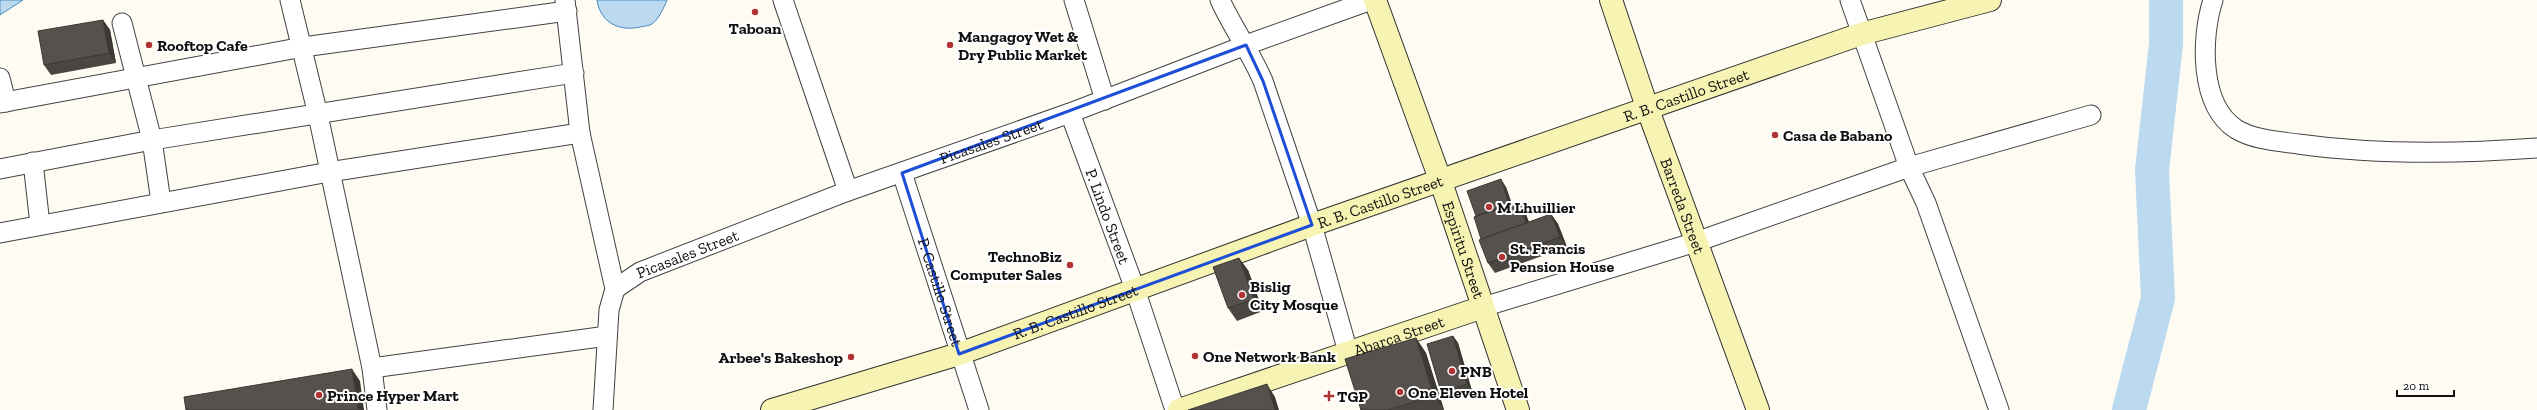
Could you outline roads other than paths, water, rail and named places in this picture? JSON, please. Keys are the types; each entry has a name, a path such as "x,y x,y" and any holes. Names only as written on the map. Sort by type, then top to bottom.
{"street":[{"path":"290,0 303,47 372,368 377,410"},
{"path":"783,0 848,191"},
{"path":"1074,0 1106,100"},
{"path":"1220,0 1230,21 1246,45 1264,81 1312,225 1348,352"},
{"name":"Picasales Street","path":"615,289 640,272 848,191 1106,100 1246,45 1370,0"},
{"name":"Espiritu Street","path":"1375,0 1441,182 1518,410"},
{"name":"Barreda Street","path":"1611,0 1648,110 1758,410"},
{"path":"1850,0 1909,167 1926,203 1999,410"},
{"name":"R. B. Castillo Street","path":"772,410 959,354 1312,225 1648,110 1861,34 1990,0"},
{"path":"2213,0 2208,16 2205,66 2218,111 2236,129 2258,138 2371,152 2496,151 2537,148"},
{"path":"0,78 3,102 303,47 566,6 580,133 615,289 610,300 603,410"},
{"path":"122,23 138,78 152,140 161,202"},
{"path":"0,169 152,140 318,115 574,73"},
{"name":"P. Lindo Street","path":"1070,113 1135,289 1175,410"},
{"path":"1483,307 1696,242 1909,167 2091,115"},
{"path":"0,233 329,172 580,133"},
{"path":"33,162 40,225"},
{"name":"P. Castillo Street","path":"902,173 959,354 979,410"},
{"name":"Abarca Street","path":"1179,410 1483,307"},
{"path":"372,368 607,336"}],"water":[{"path":"0,0 23,0 0,15"},
{"path":"597,0 667,0 659,16 652,24 648,26 625,28 612,24 606,20 599,8"}],"waterway":[{"path":"2129,410 2158,298 2152,170 2166,44 2166,0"}],"place":[{"name":"Taboan","path":"755,12"},
{"name":"Rooftop Cafe","path":"149,45"},
{"name":"Mangagoy Wet & Dry Public Market","path":"950,45"},
{"name":"Casa de Babano","path":"1775,135"},
{"name":"M Lhuillier","path":"1489,207"},
{"name":"St. Francis Pension House","path":"1502,257"},
{"name":"TechnoBiz Computer Sales","path":"1070,265"},
{"name":"Bislig City Mosque","path":"1242,295"},
{"name":"One Network Bank","path":"1195,356"},
{"name":"Arbee's Bakeshop","path":"851,357"},
{"name":"PNB","path":"1452,371"},
{"name":"One Eleven Hotel","path":"1400,392"},
{"name":"Prince Hyper Mart","path":"319,395"},
{"name":"TGP","path":"1329,396"}]}
